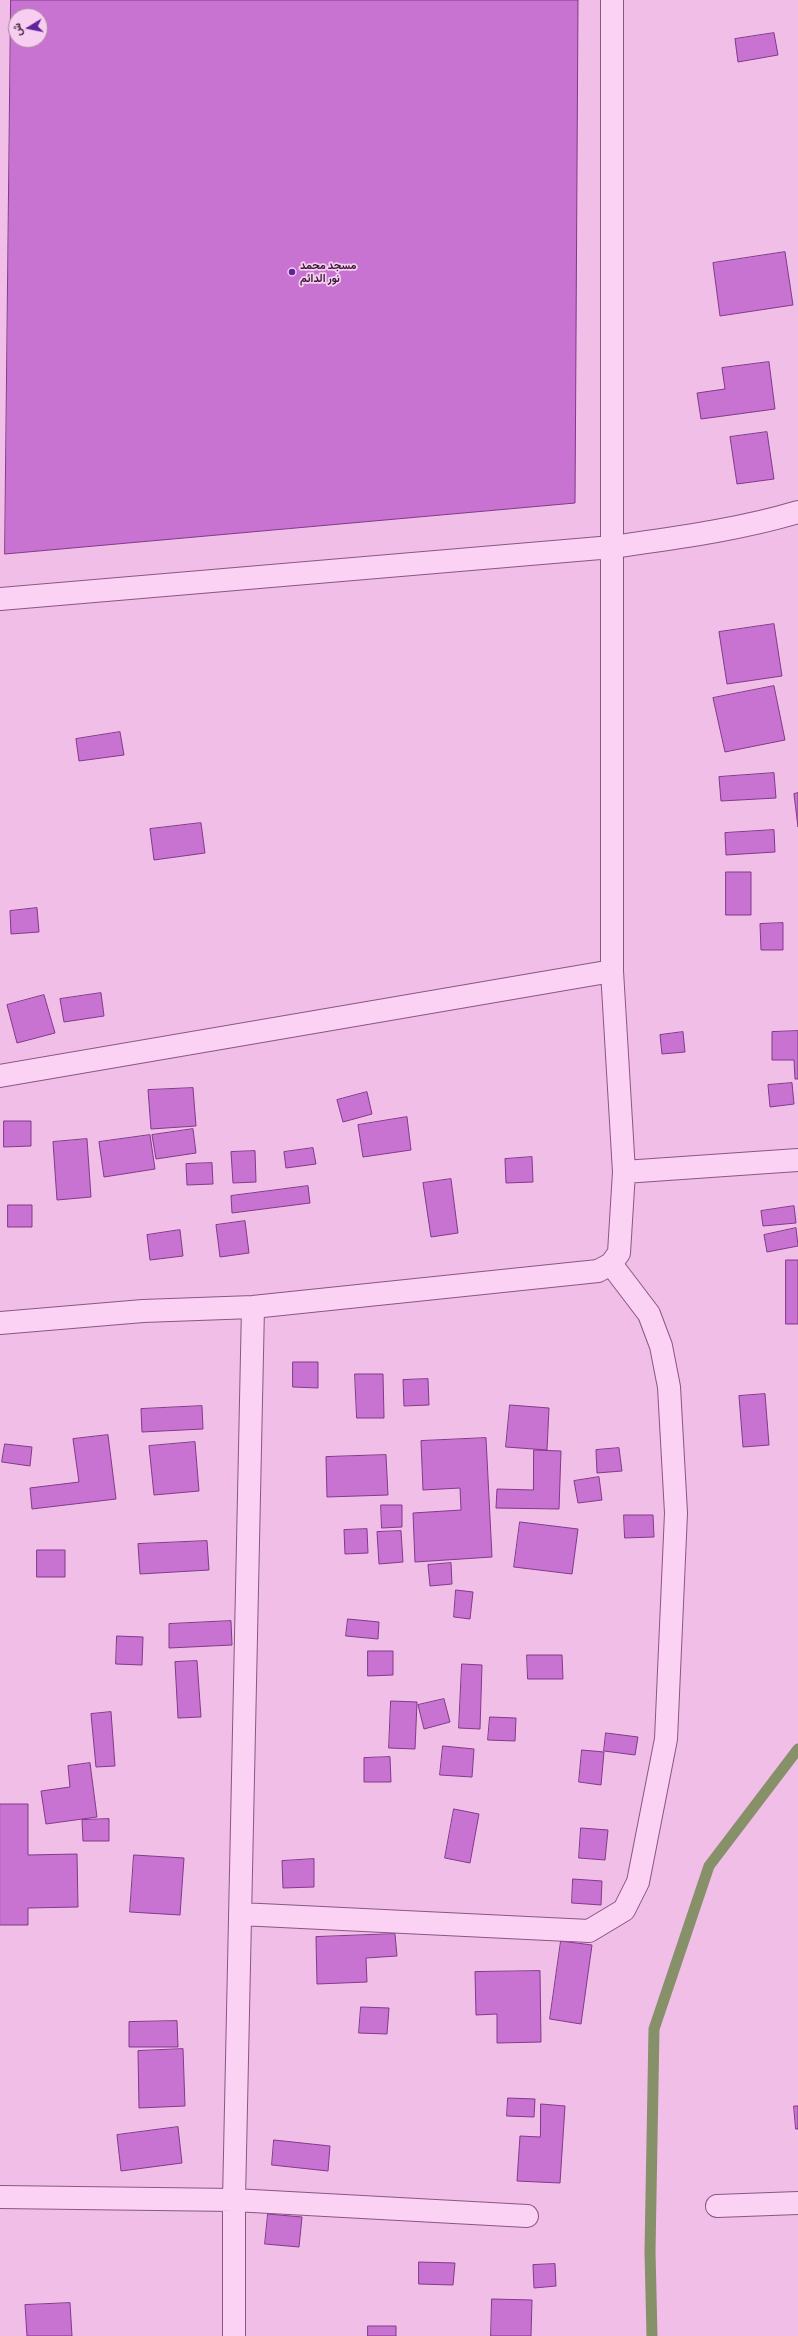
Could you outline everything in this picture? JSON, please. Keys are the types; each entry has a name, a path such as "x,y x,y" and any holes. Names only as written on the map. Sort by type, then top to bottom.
{"street":[{"path":"0,1323 143,1311 253,1307 598,1271 611,1264 619,1252 624,1172 612,971 612,0"},
{"path":"0,599 612,547 684,536 775,519 798,512"},
{"path":"0,1076 612,971"},
{"path":"624,1172 798,1160"},
{"path":"240,1914 589,1931 624,1910 638,1882 666,1739 676,1513 668,1386 661,1346 649,1314 611,1264"},
{"path":"234,2336 234,2200 253,1307"},
{"path":"0,2197 234,2200 527,2216"},
{"path":"717,2206 798,2204"}],"building":[{"name":"مسجد محمد نور الدائم","path":"11,0 578,0 575,503 5,554 10,48 48,48 48,8 11,8"},
{"path":"774,33 778,55 738,62 735,39"},
{"path":"785,252 793,305 720,316 713,263"},
{"path":"769,362 775,409 701,419 697,393 725,389 722,368"},
{"path":"767,432 774,479 737,484 730,437"},
{"path":"774,624 782,676 727,684 719,632"},
{"path":"774,686 785,740 725,752 713,698"},
{"path":"120,732 124,755 79,761 76,739"},
{"path":"774,773 776,798 721,801 719,777"},
{"path":"798,793 798,827 794,794"},
{"path":"201,823 205,853 154,860 150,829"},
{"path":"774,830 775,852 726,855 725,833"},
{"path":"726,872 751,872 751,915 726,915"},
{"path":"37,908 39,932 11,934 10,911"},
{"path":"783,923 783,950 761,950 760,924"},
{"path":"101,993 104,1016 64,1022 60,999"},
{"path":"44,995 55,1033 17,1043 7,1005"},
{"path":"798,1031 798,1079 795,1079 794,1060 772,1060 772,1032"},
{"path":"683,1032 685,1052 662,1054 660,1035"},
{"path":"792,1083 794,1104 770,1107 768,1085"},
{"path":"193,1088 196,1126 151,1129 148,1090"},
{"path":"367,1092 372,1114 343,1122 337,1100"},
{"path":"407,1117 411,1150 363,1157 358,1125"},
{"path":"4,1121 31,1121 31,1146 4,1147"},
{"path":"193,1129 196,1153 156,1159 152,1135"},
{"path":"150,1135 155,1169 104,1177 99,1142"},
{"path":"87,1139 91,1197 57,1200 53,1142"},
{"path":"313,1148 316,1164 286,1168 284,1152"},
{"path":"255,1151 256,1182 233,1183 231,1152"},
{"path":"532,1157 533,1182 506,1183 505,1159"},
{"path":"212,1163 213,1184 187,1185 186,1164"},
{"path":"451,1179 458,1233 431,1237 423,1183"},
{"path":"308,1186 310,1203 232,1213 231,1196"},
{"path":"8,1205 32,1205 32,1227 8,1227"},
{"path":"794,1206 796,1223 763,1226 761,1211"},
{"path":"245,1221 249,1253 220,1257 216,1225"},
{"path":"796,1228 798,1246 767,1252 764,1235"},
{"path":"180,1230 183,1256 150,1260 147,1235"},
{"path":"786,1260 798,1260 798,1324 786,1324"},
{"path":"293,1362 318,1362 318,1388 293,1387"},
{"path":"355,1374 383,1374 384,1418 357,1418"},
{"path":"428,1379 429,1405 404,1406 403,1380"},
{"path":"765,1394 769,1445 743,1447 739,1396"},
{"path":"510,1405 549,1408 547,1450 506,1447"},
{"path":"202,1406 203,1429 142,1432 141,1409"},
{"path":"108,1435 116,1499 32,1509 30,1488 79,1482 73,1439"},
{"path":"486,1438 492,1557 415,1562 413,1513 461,1510 460,1488 423,1490 421,1441"},
{"path":"195,1442 199,1491 154,1495 149,1446"},
{"path":"5,1444 32,1447 30,1466 2,1462"},
{"path":"619,1448 622,1471 597,1473 596,1450"},
{"path":"534,1450 561,1451 559,1509 496,1508 497,1489 533,1490"},
{"path":"386,1455 388,1495 327,1497 326,1457"},
{"path":"599,1477 602,1500 578,1503 574,1481"},
{"path":"381,1505 402,1505 402,1527 382,1528"},
{"path":"624,1515 653,1515 654,1537 625,1538"},
{"path":"520,1522 578,1529 572,1574 514,1567"},
{"path":"367,1529 368,1553 345,1554 344,1530"},
{"path":"401,1531 403,1562 379,1564 377,1532"},
{"path":"207,1541 209,1570 140,1574 138,1544"},
{"path":"37,1550 65,1550 65,1577 37,1577"},
{"path":"451,1563 452,1584 430,1586 428,1565"},
{"path":"456,1590 473,1592 470,1619 454,1617"},
{"path":"348,1619 379,1622 378,1639 346,1636"},
{"path":"231,1621 232,1645 169,1648 169,1624"},
{"path":"117,1636 143,1637 142,1665 116,1664"},
{"path":"368,1651 393,1651 393,1675 368,1676"},
{"path":"527,1655 562,1655 563,1679 528,1679"},
{"path":"197,1661 201,1717 178,1718 175,1662"},
{"path":"462,1664 482,1665 480,1729 459,1728"},
{"path":"444,1699 450,1722 424,1729 418,1705"},
{"path":"391,1701 417,1702 415,1749 389,1748"},
{"path":"111,1712 115,1766 96,1767 91,1714"},
{"path":"490,1717 516,1718 515,1741 488,1740"},
{"path":"606,1733 638,1737 635,1755 604,1751"},
{"path":"443,1746 474,1749 472,1777 440,1775"},
{"path":"582,1750 604,1752 601,1785 579,1782"},
{"path":"390,1757 391,1782 364,1782 364,1758"},
{"path":"90,1763 97,1817 46,1824 41,1791 70,1787 68,1766"},
{"path":"0,1804 28,1804 28,1855 77,1854 78,1907 28,1908 28,1925 0,1925"},
{"path":"454,1809 479,1814 470,1863 445,1858"},
{"path":"109,1819 109,1841 83,1841 82,1820"},
{"path":"581,1828 608,1830 605,1860 579,1858"},
{"path":"134,1855 184,1858 180,1915 130,1912"},
{"path":"314,1859 314,1887 283,1888 282,1861"},
{"path":"573,1879 602,1881 601,1905 572,1903"},
{"path":"395,1934 397,1956 366,1958 367,1982 317,1984 316,1937"},
{"path":"561,1941 592,1945 581,2024 550,2019"},
{"path":"540,1971 541,2042 497,2043 497,2014 476,2015 475,1972"},
{"path":"361,2007 389,2008 387,2034 359,2033"},
{"path":"177,2021 178,2047 129,2047 129,2022"},
{"path":"183,2049 185,2106 139,2108 138,2051"},
{"path":"508,2098 535,2099 534,2117 507,2116"},
{"path":"541,2104 565,2106 560,2183 517,2181 520,2136 540,2137"},
{"path":"794,2106 798,2106 798,2129 796,2129"},
{"path":"178,2127 182,2163 121,2171 117,2135"},
{"path":"274,2140 330,2146 328,2171 272,2165"},
{"path":"268,2214 302,2217 299,2247 265,2244"},
{"path":"419,2262 455,2263 453,2285 419,2284"},
{"path":"555,2264 556,2286 534,2288 533,2265"},
{"path":"492,2299 532,2300 531,2336 491,2336"},
{"path":"70,2303 72,2336 27,2336 25,2305"},
{"path":"368,2326 396,2326 396,2336 368,2336"}],"waterway":[{"path":"652,2336 650,2251 654,2029 709,1866 798,1749"}],"place":[{"name":"مسجد محمد نور الدائم","path":"292,272"}]}
